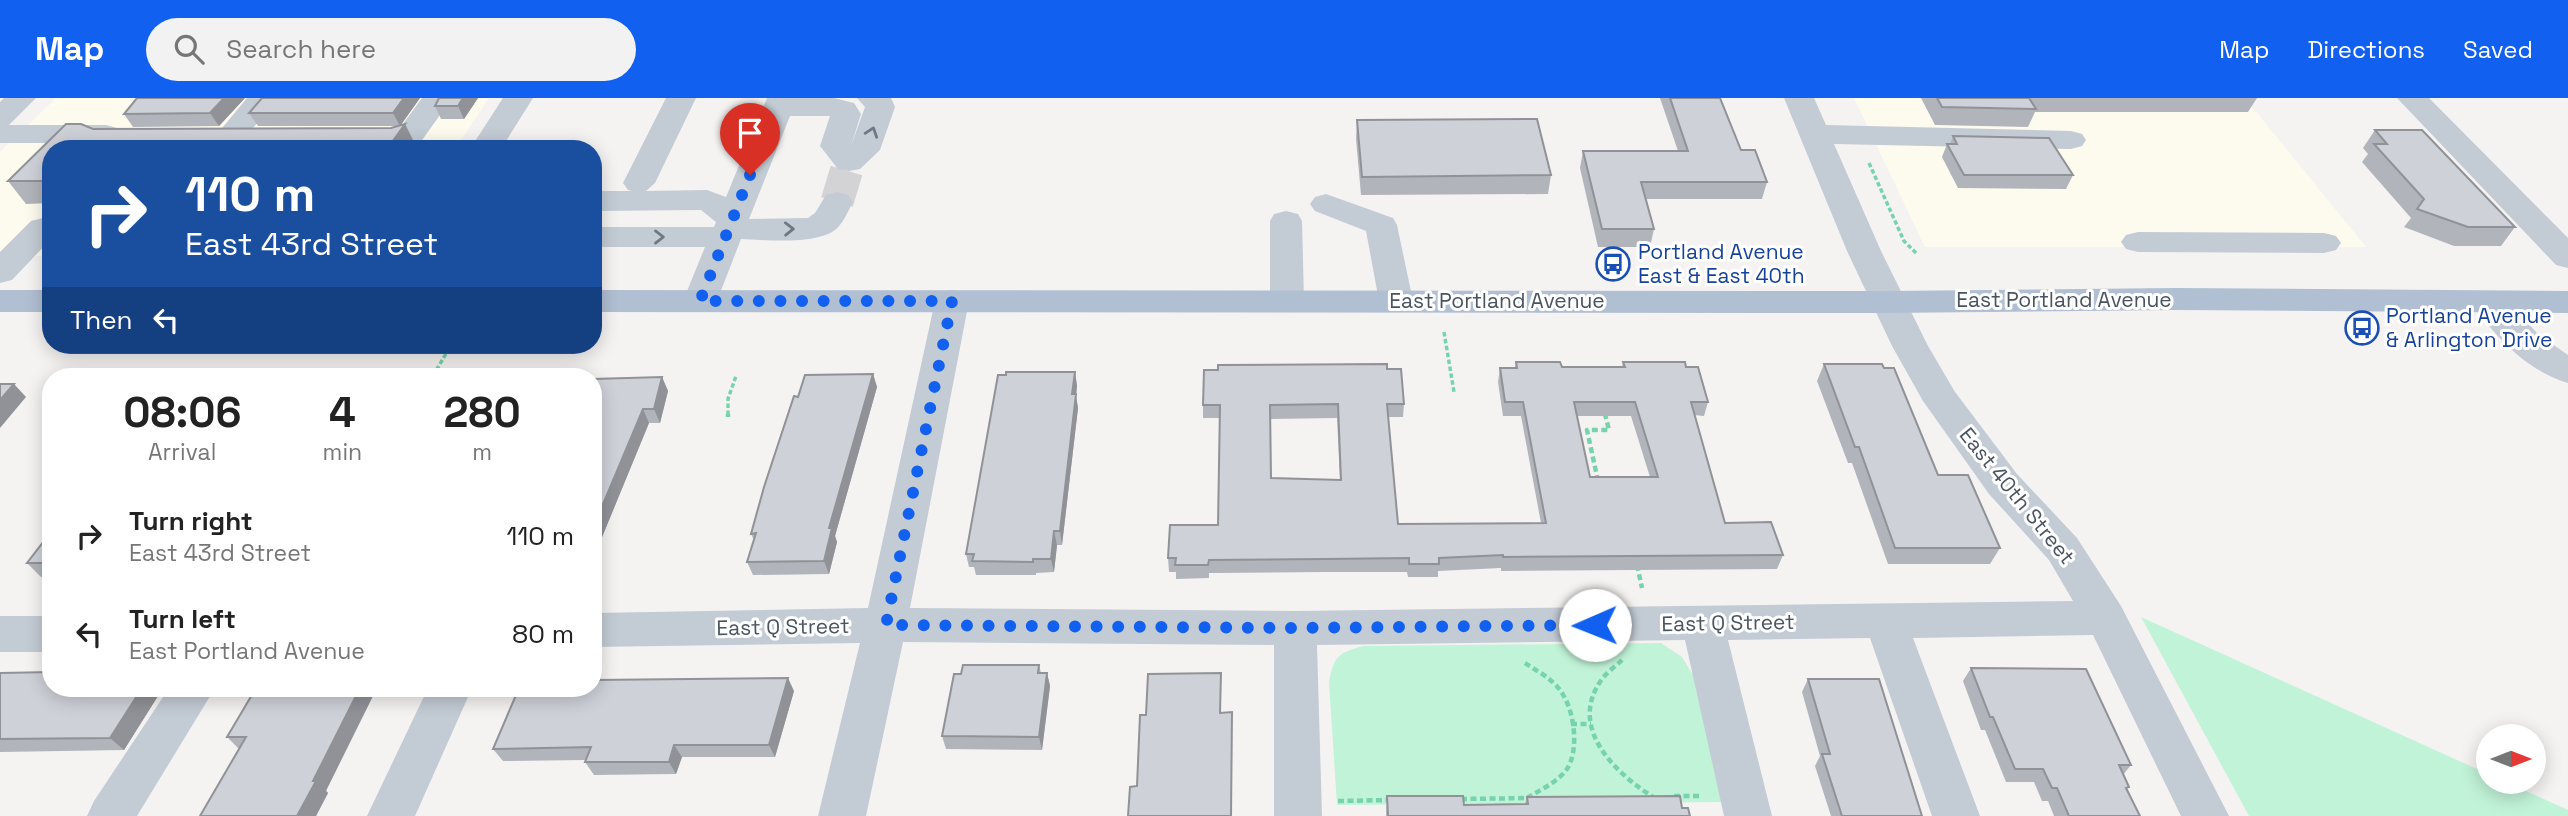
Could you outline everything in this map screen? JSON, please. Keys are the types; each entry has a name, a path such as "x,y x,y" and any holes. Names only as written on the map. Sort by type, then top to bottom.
{"main road":[{"name":"East Portland Avenue","path":"602,301 1889,302 2188,299 2568,302"},
{"path":"0,301 42,301"}],"street":[{"path":"0,118 21,98"},
{"path":"263,98 215,139 269,139"},
{"path":"336,138 409,137 437,98"},
{"path":"491,140 518,98"},
{"path":"639,183 681,98"},
{"path":"700,301 780,103 843,109 846,114 835,146 849,162 865,150 880,107 878,101 872,98"},
{"name":"East 40th Street","path":"1799,98 1910,345 1942,401 2003,484 2063,549 2106,618 2205,816"},
{"path":"2412,98 2568,257"},
{"path":"0,134 122,130"},
{"path":"1815,135 2071,140"},
{"path":"602,201 706,200 720,207 729,229"},
{"path":"602,236 729,229 807,228 820,225 828,218 836,202"},
{"path":"1326,205 1381,225 1396,301"},
{"path":"1286,221 1287,301"},
{"path":"0,272 42,229"},
{"path":"2138,242 2324,243"},
{"path":"842,816 886,625 952,301"},
{"path":"2489,302 2526,343 2560,367 2568,396"},
{"name":"East Q Street","path":"602,630 886,625 1295,628 2106,618"},
{"path":"1885,621 1956,816"},
{"path":"1702,623 1746,806"},
{"path":"1295,628 1298,809"},
{"path":"0,634 42,634"},
{"path":"111,816 187,697"},
{"path":"391,816 446,697"}],"path":[{"path":"1857,135 1904,241 1917,254"},
{"path":"1443,328 1454,392"},
{"path":"728,417 728,399 736,376"},
{"path":"1599,485 1587,430 1609,430 1603,406"},
{"path":"1636,561 1643,596"},
{"path":"1632,654 1609,670 1588,707 1591,724 1603,756 1633,785 1653,797"},
{"path":"1513,655 1543,675 1563,694 1574,745 1568,768 1549,785 1526,798"},
{"path":"1571,724 1591,724"},
{"path":"1640,797 1746,806"},
{"path":"1459,799 1539,798"},
{"path":"1298,809 1405,800"}],"shaded area":[{"path":"56,98 489,98 461,140 42,140 42,256 0,256 0,152"},
{"path":"1854,98 2245,98 2366,247 1925,247"}],"green space":[{"path":"2141,617 2476,769 2476,794 2533,794 2568,810 2568,816 2249,816"},
{"path":"1661,643 1682,657 1693,675 1729,802 1337,805 1329,682 1335,661 1348,651 1363,646"}],"building":[{"path":"137,98 224,98 210,113 124,114"},
{"path":"262,98 404,98 393,113 249,113"},
{"path":"439,98 463,98 458,106 435,106"},
{"path":"1670,98 1720,98 1741,150 1755,150 1767,182 1641,182 1654,229 1602,229 1583,151 1688,151"},
{"path":"1937,98 2029,98 2036,109 1942,107"},
{"path":"1537,119 1551,175 1362,177 1357,120"},
{"path":"66,124 81,124 93,129 391,128 405,124 393,140 50,140"},
{"path":"2375,130 2422,130 2515,227 2468,227 2417,209 2424,199 2374,144 2387,144"},
{"path":"1953,136 2049,138 2073,175 1964,175 1947,144 1957,144"},
{"path":"42,148 42,181 8,181"},
{"path":"1516,362 1560,362 1562,367 1625,367 1623,362 1685,362 1686,367 1698,367 1708,402 1691,402 1725,523 1771,522 1783,555 1503,555 1439,558 1439,564 1409,564 1409,558 1209,560 1208,565 1175,565 1176,558 1168,558 1170,525 1218,525 1220,405 1203,405 1204,370 1218,370 1218,365 1387,364 1387,369 1401,369 1404,404 1387,404 1398,524 1546,523 1523,402 1505,402 1500,368 1517,368","holes":["1574,402 1635,402 1658,477 1590,477","1338,404 1341,480 1271,478 1270,405"]},
{"path":"1824,364 1882,364 1884,368 1894,368 1938,475 1968,475 2000,548 1895,548 1859,447 1855,447"},
{"path":"1006,372 1075,372 1072,394 1076,394 1060,531 1054,531 1051,559 1033,559 1033,562 972,561 974,554 966,554 998,375 1006,375"},
{"path":"873,374 829,528 832,528 824,561 747,562 756,533 751,534 764,487 794,396 798,397 805,375"},
{"path":"662,377 654,409 643,409 602,507 602,379"},
{"path":"0,384 14,384 0,400"},
{"path":"42,544 42,563 27,563"},
{"path":"963,665 1039,665 1038,673 1047,673 1039,737 942,736 954,674 961,674"},
{"path":"1971,668 2086,669 2131,765 2119,765 2129,787 2126,788 2140,816 2069,816 2057,788 2052,788 2043,769 2015,769 1993,717 1990,717"},
{"path":"42,672 42,697 136,697 110,738 0,739 0,673"},
{"path":"1221,673 1220,713 1232,712 1231,816 1128,816 1130,787 1137,786 1140,715 1146,715 1148,674"},
{"path":"788,678 769,745 674,745 669,762 585,762 591,747 493,749 515,697 602,697 602,680"},
{"path":"1808,679 1879,679 1922,816 1842,816 1822,754 1830,754"},
{"path":"251,697 355,697 297,816 200,816 246,737 227,737"},
{"path":"1387,796 1463,796 1464,805 1528,804 1527,797 1680,796 1682,808 1688,808 1690,816 1388,816"}],"tunnel":[{"path":"837,202 849,162"}],"place":[{"name":"Portland Avenue East & East 40th","path":"1613,264"},
{"name":"Portland Avenue & Arlington Drive","path":"2362,328"}],"route":[{"path":"750,175 700,301 952,301 886,625 1295,628 1595,625"}]}
